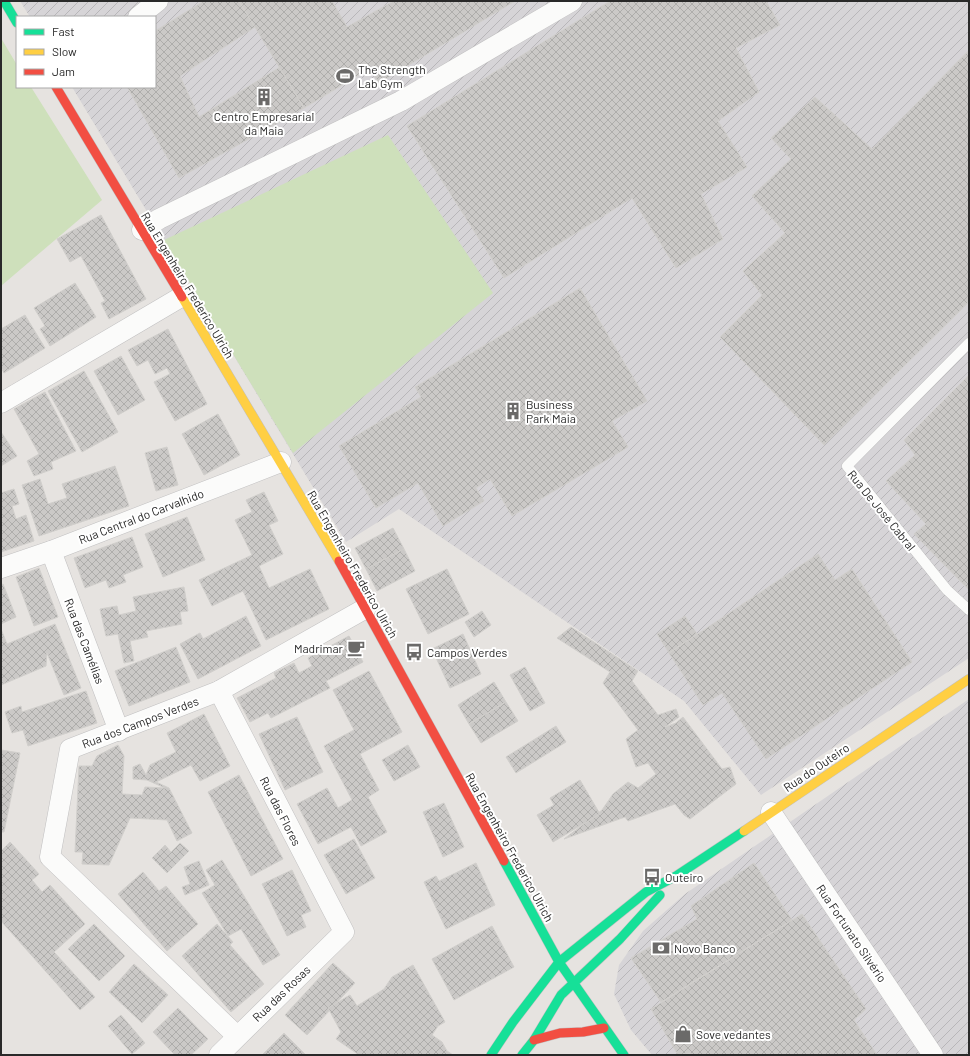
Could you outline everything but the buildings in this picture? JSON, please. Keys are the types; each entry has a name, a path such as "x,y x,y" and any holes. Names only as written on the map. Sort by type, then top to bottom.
{"main road":[{"path":"4,1 16,21"},
{"name":"Rua Engenheiro Frederico Ulrich","path":"57,88 281,462 366,608 559,962 624,1055"},
{"name":"Rua do Outeiro","path":"491,1055 513,1022 559,962 646,892 676,876 969,679"},
{"name":"Rua do Outeiro","path":"522,1055 534,1040 561,996 631,927 676,876"},
{"path":"534,1040 560,1033 583,1032 604,1028"}],"street":[{"path":"139,16 158,1"},
{"path":"142,230 159,219 401,101 572,1"},
{"path":"1,403 181,297"},
{"name":"Rua Central do Carvalhido","path":"1,568 51,551 281,462"},
{"name":"Rua das Camélias","path":"51,551 119,731"},
{"name":"Rua dos Campos Verdes","path":"237,1036 50,857 70,749 219,691 366,608"},
{"name":"Rua das Flores","path":"219,691 344,932"},
{"name":"Rua Fortunato Silvério","path":"772,812 933,1055"},
{"name":"Rua das Rosas","path":"219,1055 344,932"}],"lane":[{"name":"Rua De José Cabral","path":"969,343 847,466 947,590 969,610"}],"shaded area":[{"path":"20,1 969,1 969,658 761,795 684,701 399,509 346,542 73,88 156,88 156,16 29,16"},
{"path":"969,699 969,1055 652,1055 631,1030 614,994 619,965 643,931 685,894"}],"green space":[{"path":"1,38 16,63 16,88 32,88 102,200 1,286"},
{"path":"388,135 493,293 293,453 164,240"}],"traffic: fast":[{"path":"4,1 16,21"},
{"path":"491,1055 513,1022 559,962 646,892 676,876 744,831"},
{"path":"504,861 559,962 624,1055"},
{"path":"522,1055 534,1040 561,995 620,939 660,895"}],"traffic: slow":[{"path":"182,297 339,561"},
{"path":"744,831 969,679"}],"traffic: jam":[{"path":"57,88 182,297"},
{"path":"339,561 504,861"},
{"path":"534,1040 560,1033 583,1032 604,1028"}],"place":[{"name":"The Strength Lab Gym","path":"345,76"},
{"name":"Centro Empresarial da Maia","path":"264,97"},
{"name":"Business Park Maia","path":"513,411"},
{"name":"Madrimar","path":"356,648"},
{"name":"Campos Verdes","path":"414,652"},
{"name":"Outeiro","path":"652,877"},
{"name":"Novo Banco","path":"661,948"},
{"name":"Sove vedantes","path":"683,1034"}]}
